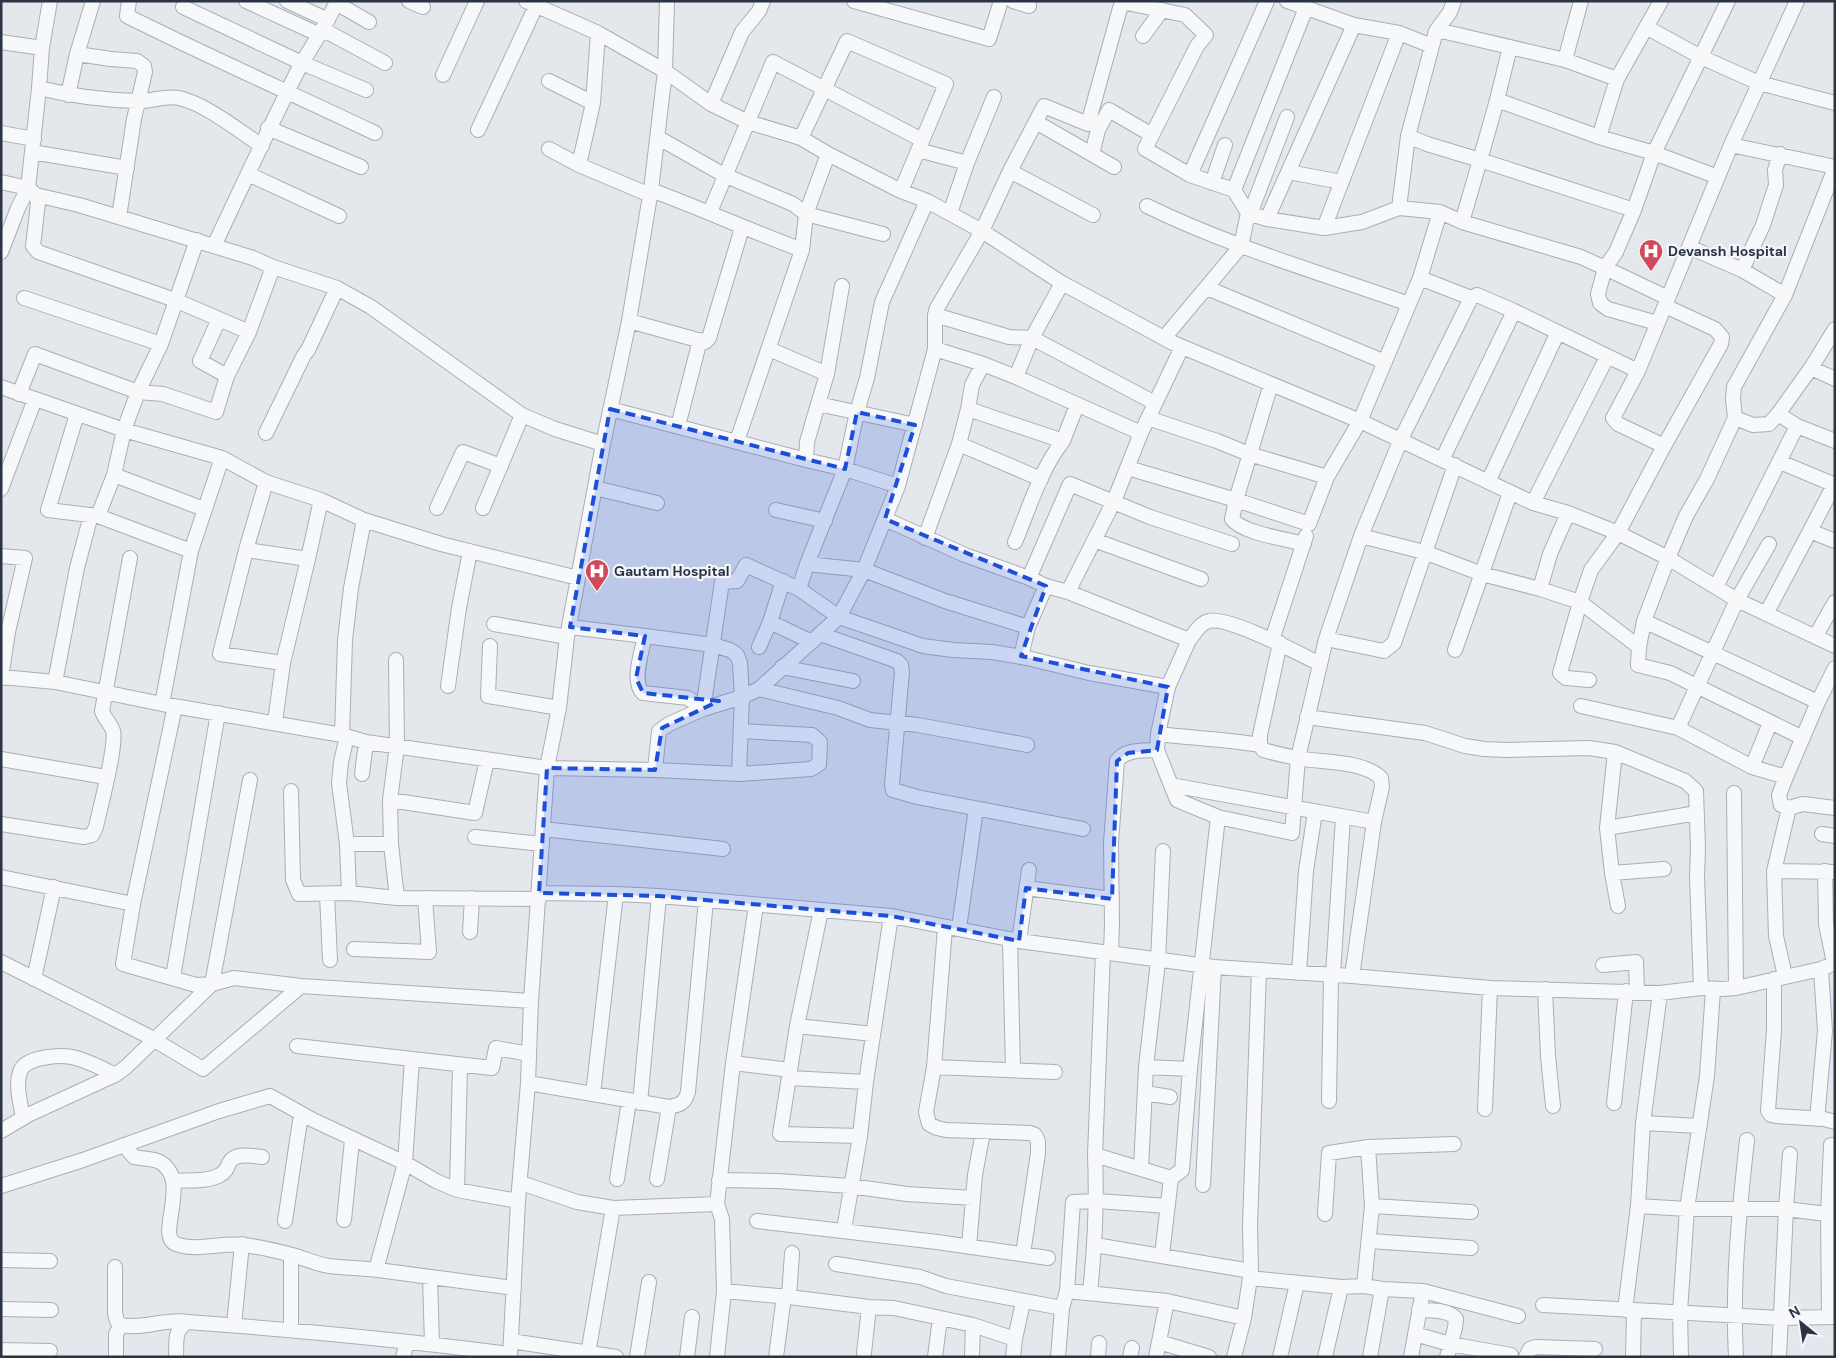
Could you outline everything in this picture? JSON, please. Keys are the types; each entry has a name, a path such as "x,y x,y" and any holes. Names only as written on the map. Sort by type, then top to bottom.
{"street":[{"path":"1,252 32,191 33,146 42,48 50,1"},
{"path":"68,95 76,54 92,1"},
{"path":"129,1 127,16 208,56 288,91 375,133"},
{"path":"246,1 324,28"},
{"path":"287,1 324,28 385,63"},
{"path":"409,1 423,7"},
{"path":"443,75 477,1"},
{"path":"510,1351 518,1201 528,1083 531,1001 547,768 559,708 568,632 651,192 664,71 667,1"},
{"path":"711,104 742,32 759,11 763,1"},
{"path":"859,2 989,40 1001,1"},
{"path":"1013,1 1028,6"},
{"path":"655,770 659,731 669,724 702,709 742,697 760,689 838,617 864,570 898,486 935,349 934,315 937,308 982,231 1010,171 1044,106 1088,124 1122,1 1185,15 1206,35 1197,46 1145,150 1190,174 1234,190 1249,213 1267,219 1324,228 1362,222 1399,208 1440,212 1462,222 1581,257 1605,268 1715,329 1722,337 1721,344 1618,533 1590,570 1560,674 1566,678 1589,680"},
{"path":"1190,174 1267,1"},
{"path":"1287,1 1354,25 1399,34 1432,46"},
{"path":"1399,208 1408,136 1436,31 1450,12 1454,1"},
{"path":"1565,60 1581,1"},
{"path":"1600,137 1617,79 1661,1"},
{"path":"1657,323 1608,309 1600,303 1598,294 1605,268 1616,252 1634,210 1654,153 1728,1"},
{"path":"1664,446 1618,424 1613,418 1638,371 1730,145 1797,1"},
{"path":"214,246 262,146 268,128 302,63 324,28 336,2 369,22"},
{"path":"478,130 531,4 598,33 664,71 711,104 748,122 801,138 828,154 950,213 982,231 1062,283 1182,347 1401,439 1532,503 1568,513 1618,533 1668,558 1737,600 1835,646"},
{"path":"183,7 302,63 366,90"},
{"path":"1234,190 1306,8"},
{"path":"1142,36 1162,10"},
{"path":"1267,219 1354,25"},
{"path":"1646,28 1701,57 1759,83 1835,103"},
{"path":"1436,31 1565,60 1617,79"},
{"path":"579,165 592,103 598,33"},
{"path":"1324,228 1399,34"},
{"path":"801,138 823,88 847,41 946,84 902,191"},
{"path":"2,44 42,48"},
{"path":"1462,222 1498,100 1510,47"},
{"path":"76,54 141,63 146,72 134,119 119,217"},
{"path":"710,212 773,62 823,88 920,145 967,163"},
{"path":"549,81 592,103"},
{"path":"39,88 68,95 139,101 179,98 195,104 225,121 262,146"},
{"path":"950,213 967,163 994,97"},
{"path":"1498,100 1600,137 1654,153 1718,177"},
{"path":"1092,154 1098,130 1109,110 1152,135"},
{"path":"1164,338 1241,246 1249,213 1287,117"},
{"path":"1036,122 1114,167"},
{"path":"268,128 361,167"},
{"path":"1,133 33,146 127,168"},
{"path":"1408,136 1427,144 1634,210"},
{"path":"657,137 724,175 793,204 806,214 883,234"},
{"path":"1212,182 1225,145"},
{"path":"1730,145 1780,154 1835,168 1785,295 1734,388 1735,418 1686,516 1668,558 1644,621 1639,647 1638,666 1670,673 1803,738"},
{"path":"549,149 579,165 710,212 742,228 802,250"},
{"path":"737,441 802,250 806,214 828,154"},
{"path":"1742,270 1763,225 1776,185 1775,170 1780,154"},
{"path":"1010,171 1094,215"},
{"path":"1288,172 1342,182"},
{"path":"248,174 339,216"},
{"path":"1,182 197,240 337,288 371,307 522,415 556,429 603,444"},
{"path":"32,191 38,203 33,246 38,252 175,300 248,332"},
{"path":"799,589 845,469 857,412 867,378 882,302 927,201"},
{"path":"1147,206 1178,221 1241,246 1409,304"},
{"path":"1352,976 1374,822 1382,787 1381,778 1375,772 1364,767 1298,758 1263,750 1260,745 1260,735 1276,641 1309,524 1327,477 1360,421 1385,362 1420,278 1440,212"},
{"path":"628,321 705,342 709,338 742,228"},
{"path":"55,682 77,568 94,515 114,475 124,430 138,392 161,344 197,240"},
{"path":"1690,247 1742,270 1785,295"},
{"path":"19,394 35,354 138,392 164,394 216,412 227,376 248,332 273,267"},
{"path":"1420,278 1471,298"},
{"path":"1016,377 1032,338 1062,283"},
{"path":"806,460 808,442 827,374 842,286"},
{"path":"266,433 337,288"},
{"path":"1207,288 1385,362"},
{"path":"1320,664 1276,641 1219,620 1208,621 1200,626 1189,640 1168,687 1158,734 1157,750 1177,800 1218,817 1292,833 1298,758 1326,639 1361,536 1401,439 1471,298 1477,295 1514,311 1638,371"},
{"path":"24,298 161,344"},
{"path":"1326,639 1384,651 1394,643 1424,552 1449,463 1514,311"},
{"path":"934,315 1009,337 1032,338 1155,403"},
{"path":"219,319 200,361 227,376"},
{"path":"1735,418 1753,425 1761,426 1768,424 1778,414 1811,368 1835,329"},
{"path":"1488,482 1558,332"},
{"path":"678,426 700,340"},
{"path":"1068,592 1114,500 1141,433 1182,347"},
{"path":"935,349 983,364 1016,377 1141,433"},
{"path":"769,350 827,374"},
{"path":"1532,503 1607,357"},
{"path":"925,538 959,444 972,385 983,364"},
{"path":"1811,368 1835,379"},
{"path":"1271,384 1249,454 1232,519 1236,524 1304,544"},
{"path":"1,387 124,430 222,458 266,482 321,500 364,520 441,544 578,578"},
{"path":"1,489 35,399"},
{"path":"818,404 915,425"},
{"path":"1015,542 1041,479 1054,452 1063,441 1077,405"},
{"path":"610,409 845,469 898,486"},
{"path":"968,409 1063,441"},
{"path":"78,414 48,510 94,515 191,551"},
{"path":"1778,414 1797,426 1835,442"},
{"path":"483,508 522,415"},
{"path":"1148,418 1217,441 1249,454 1327,477"},
{"path":"1716,587 1797,426"},
{"path":"959,444 1041,479"},
{"path":"437,508 463,452 501,466"},
{"path":"222,458 191,551 169,705 123,964 196,985 212,984 234,978 300,986 531,1001"},
{"path":"1766,614 1834,484 1780,462"},
{"path":"1128,468 1309,524"},
{"path":"114,475 204,509"},
{"path":"266,482 246,550 220,654 283,663"},
{"path":"1029,578 1070,484 1114,500 1150,517 1232,544"},
{"path":"595,488 657,503"},
{"path":"1455,650 1510,493"},
{"path":"275,722 283,663 321,500"},
{"path":"776,510 825,521"},
{"path":"1540,589 1550,554 1568,513"},
{"path":"886,519 965,555 1046,586 1068,592 1189,640"},
{"path":"349,893 347,844 339,784 340,762 345,736 345,640 351,588 364,520"},
{"path":"1810,532 1835,541"},
{"path":"1361,536 1424,552 1482,574 1540,589 1580,602 1639,647"},
{"path":"1094,540 1201,579"},
{"path":"1678,728 1737,600 1770,544"},
{"path":"246,550 308,559"},
{"path":"448,686 459,608 470,551"},
{"path":"1,556 26,558 5,631 1,678 55,682 169,705 275,722 366,742 547,768 739,774 811,769 819,764 820,742 812,735 741,731"},
{"path":"1,824 84,837 92,835 96,827 114,739 113,730 105,720 102,711 104,691 130,558"},
{"path":"807,564 864,570 945,601 1028,627"},
{"path":"702,709 722,582 737,581 746,565 799,589 838,617 923,646 992,652 1089,673 1168,687"},
{"path":"759,647 770,622 783,581"},
{"path":"1021,657 1028,627 1046,586"},
{"path":"1815,637 1835,602"},
{"path":"1644,621 1818,702"},
{"path":"770,622 816,638 897,661 901,665 893,790 976,809 1083,829"},
{"path":"494,624 568,632 645,636 713,645 730,650 737,655 740,663 742,697 739,774"},
{"path":"645,636 636,678 642,693 688,698 702,709"},
{"path":"490,646 488,696 559,708"},
{"path":"396,660 398,746 390,800 391,844 397,898"},
{"path":"782,667 853,681"},
{"path":"1835,668 1818,702 1778,795 1781,805 1789,808 1803,804 1835,808"},
{"path":"760,689 838,708 870,720 1027,745"},
{"path":"1581,706 1678,728 1752,767 1786,777"},
{"path":"173,978 218,713"},
{"path":"1307,717 1425,733 1466,746 1484,749 1589,748 1615,752 1685,780 1696,791 1697,877 1707,989 1707,1076 1687,1209 1680,1312 1681,1357"},
{"path":"1752,767 1770,723"},
{"path":"1158,734 1202,740 1229,740 1260,745"},
{"path":"362,774 366,742"},
{"path":"1090,1292 1095,1245 1097,1201 1095,1155 1112,898 1111,844 1117,761 1121,755 1128,753 1157,750"},
{"path":"1615,752 1607,828 1618,906"},
{"path":"1,759 106,777"},
{"path":"390,800 475,813 487,760"},
{"path":"1,1131 23,1118 126,1068 212,984 250,780"},
{"path":"1171,786 1374,822"},
{"path":"291,790 293,880 299,894 349,893 397,898 616,894 659,896 892,916 1014,940 1107,952 1158,961 1490,988 1660,993 1736,988 1830,965"},
{"path":"1734,793 1736,988"},
{"path":"1789,808 1774,871 1776,936 1780,978 1768,1111 1776,1116 1835,1122"},
{"path":"976,809 952,928 934,1067 926,1112 929,1124 946,1130 1030,1133 1035,1135 1038,1141 1023,1254"},
{"path":"1299,973 1306,871 1315,812"},
{"path":"1607,828 1697,813"},
{"path":"1329,1101 1332,974 1343,816"},
{"path":"1203,1185 1207,966 1218,817"},
{"path":"543,829 723,849"},
{"path":"475,836 542,844"},
{"path":"347,844 391,844"},
{"path":"1141,1169 1146,1067 1158,961 1163,851"},
{"path":"1612,873 1664,869"},
{"path":"1013,1070 1014,940 1029,870"},
{"path":"1774,871 1830,872 1826,924 1830,965 1817,1119"},
{"path":"1,877 54,886 133,904"},
{"path":"34,979 54,886"},
{"path":"1026,888 1112,898"},
{"path":"327,894 330,960"},
{"path":"593,1094 616,894"},
{"path":"617,1179 634,1102 659,896"},
{"path":"354,949 429,952 425,898"},
{"path":"470,932 472,898"},
{"path":"528,1083 669,1107 679,1106 686,1100 706,900"},
{"path":"717,1357 724,1291 722,1219 717,1204 733,1062 756,905"},
{"path":"821,910 797,1026 780,1134 860,1136"},
{"path":"844,1230 860,1136 866,1082 892,916"},
{"path":"1,962 153,1040 203,1069 300,986"},
{"path":"1603,965 1636,962 1614,1102"},
{"path":"1162,1255 1171,1178 1182,1170 1190,1069 1207,966"},
{"path":"1234,1357 1244,1318 1250,1274 1259,970"},
{"path":"1485,1110 1490,988"},
{"path":"1545,989 1552,1106"},
{"path":"1633,1357 1630,1310 1642,1123 1660,993"},
{"path":"797,1026 873,1034"},
{"path":"297,1046 492,1068 496,1048 529,1054"},
{"path":"23,1118 18,1079 20,1070 26,1064 36,1059 43,1057 74,1057 94,1064 115,1075"},
{"path":"376,1270 405,1163 412,1059"},
{"path":"733,1062 790,1074 866,1082"},
{"path":"457,1190 460,1065"},
{"path":"934,1067 1055,1072"},
{"path":"1146,1067 1190,1069"},
{"path":"1145,1093 1170,1096"},
{"path":"1,1186 219,1111 270,1096 352,1140 405,1163 436,1181 457,1190 518,1201"},
{"path":"657,1179 669,1107"},
{"path":"285,1221 301,1114"},
{"path":"1642,1123 1699,1126"},
{"path":"969,1247 975,1174 983,1132"},
{"path":"344,1220 352,1140"},
{"path":"1736,1357 1733,1315 1747,1140"},
{"path":"1325,1214 1329,1153 1368,1147 1454,1144"},
{"path":"124,1145 134,1157 160,1162 172,1175 174,1208 168,1232 169,1238 173,1243 182,1246 242,1244 327,1265 514,1288"},
{"path":"1543,1305 1780,1318 1832,1317 1831,1145"},
{"path":"1364,1286 1370,1242 1372,1206 1368,1147"},
{"path":"1779,1357 1790,1154"},
{"path":"1095,1155 1171,1178"},
{"path":"173,1180 220,1176 226,1172 232,1158 237,1156 262,1157"},
{"path":"720,1180 850,1186 907,1194 973,1198"},
{"path":"521,1183 577,1202 613,1208 717,1204"},
{"path":"1058,1357 1062,1308 1067,1291 1073,1202 1097,1201 1168,1206"},
{"path":"1372,1206 1471,1212"},
{"path":"1638,1206 1687,1209 1786,1209 1831,1214"},
{"path":"588,1354 613,1208"},
{"path":"757,1222 844,1230 1048,1258"},
{"path":"1370,1242 1471,1248"},
{"path":"234,1325 242,1244"},
{"path":"1095,1245 1162,1255 1297,1283 1423,1291 1518,1316"},
{"path":"776,1357 787,1296 792,1252"},
{"path":"291,1255 291,1329"},
{"path":"1,1260 50,1261"},
{"path":"836,1264 920,1277 946,1286 1062,1308"},
{"path":"115,1267 116,1313 117,1321 120,1325"},
{"path":"430,1277 432,1344"},
{"path":"637,1357 648,1282"},
{"path":"1280,1357 1297,1283"},
{"path":"1325,1357 1341,1287"},
{"path":"1370,1357 1382,1289"},
{"path":"724,1291 894,1308 973,1325 1015,1339"},
{"path":"1067,1291 1167,1301 1244,1318"},
{"path":"1411,1357 1423,1291"},
{"path":"1156,1357 1167,1301"},
{"path":"1013,1357 1023,1302"},
{"path":"864,1353 870,1307"},
{"path":"1,1309 51,1310"},
{"path":"1419,1310 1448,1313 1454,1316 1456,1328 1448,1351"},
{"path":"687,1357 692,1317"},
{"path":"935,1357 940,1318"},
{"path":"120,1325 134,1326 165,1321 188,1322 291,1329 510,1351 616,1357"},
{"path":"176,1357 177,1333 181,1326 188,1322"},
{"path":"116,1357 116,1334 120,1325"},
{"path":"972,1357 973,1325"},
{"path":"1415,1334 1448,1351 1511,1355"},
{"path":"403,1357 406,1342"},
{"path":"1159,1342 1202,1356"},
{"path":"1526,1357 1530,1349 1536,1347 1595,1349"},
{"path":"1,1350 50,1351"}],"highlighted area":[{"path":"610,409 845,469 857,412 915,425 885,519 1046,586 1021,656 1168,687 1157,750 1128,753 1117,761 1112,899 1026,888 1019,941 891,916 659,896 539,893 547,768 655,770 662,728 719,701 643,693 636,678 645,636 570,627"}],"place":[{"name":"Devansh Hospital","path":"1651,272"},
{"name":"Gautam Hospital","path":"597,592"}]}
